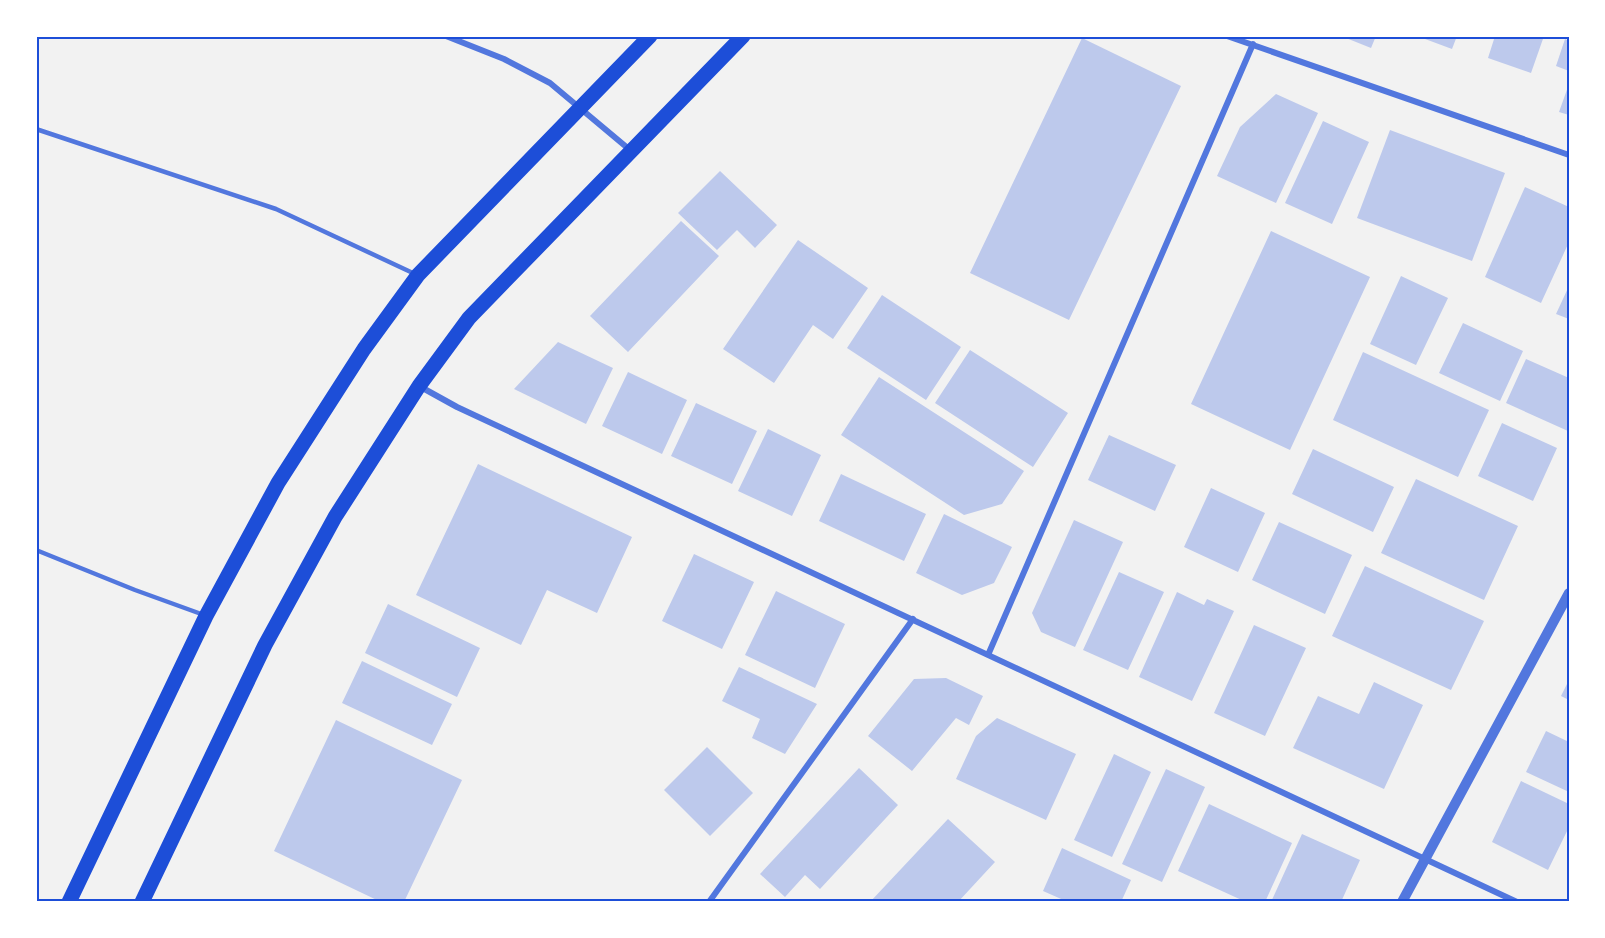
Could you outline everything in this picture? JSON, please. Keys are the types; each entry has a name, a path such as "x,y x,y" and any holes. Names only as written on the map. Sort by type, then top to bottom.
{"main road":[{"path":"69,902 206,616 278,483 364,349 418,275 650,36"},
{"path":"142,902 270,635 335,517 419,386 469,318 743,36"}],"street":[{"path":"446,36 504,59 550,83 630,150"},
{"path":"1227,36 1569,155"},
{"path":"988,655 1253,45"},
{"path":"419,386 457,407 1517,902"},
{"path":"1402,902 1569,593"},
{"path":"709,902 913,620"}],"lane":[{"path":"36,129 276,209 418,275"},
{"path":"36,550 206,616"}],"building":[{"path":"1341,36 1376,36 1371,48"},
{"path":"1417,36 1457,36 1452,49"},
{"path":"1495,36 1544,36 1531,73 1488,58"},
{"path":"1082,38 1181,86 1069,320 970,273"},
{"path":"1565,39 1569,41 1569,71 1556,66"},
{"path":"1569,84 1569,115 1559,112"},
{"path":"1276,94 1318,113 1276,203 1217,176 1240,127"},
{"path":"1323,121 1369,142 1332,224 1285,203"},
{"path":"1390,130 1505,173 1472,261 1357,218"},
{"path":"720,171 777,225 755,248 737,230 717,250 678,213"},
{"path":"1525,187 1569,207 1569,242 1541,303 1485,277"},
{"path":"681,221 719,256 628,352 590,316"},
{"path":"1271,231 1370,277 1290,450 1191,404"},
{"path":"798,240 868,288 833,339 813,325 774,383 723,349"},
{"path":"1401,276 1448,298 1416,365 1370,344"},
{"path":"1569,286 1569,319 1556,314"},
{"path":"882,295 961,347 926,400 847,348"},
{"path":"1463,323 1523,351 1500,401 1439,373"},
{"path":"558,342 613,368 586,424 514,389"},
{"path":"970,350 1068,413 1033,467 935,403"},
{"path":"1363,352 1489,410 1458,477 1333,420"},
{"path":"1526,359 1569,378 1568,431 1506,403"},
{"path":"628,372 687,400 662,454 602,426"},
{"path":"879,377 1024,471 1002,504 964,515 841,435"},
{"path":"696,403 757,431 732,484 671,456"},
{"path":"1502,423 1557,448 1533,501 1478,476"},
{"path":"768,429 821,455 792,516 738,491"},
{"path":"1109,435 1176,465 1155,511 1088,480"},
{"path":"1313,449 1394,487 1373,532 1292,494"},
{"path":"478,464 632,537 597,613 547,590 521,645 416,595"},
{"path":"841,474 926,514 904,561 819,521"},
{"path":"1416,479 1518,526 1484,600 1381,553"},
{"path":"1211,488 1265,513 1238,572 1184,547"},
{"path":"944,514 1012,547 994,583 962,595 916,573"},
{"path":"1074,520 1123,542 1075,647 1041,632 1032,613"},
{"path":"1279,522 1352,555 1325,614 1252,580"},
{"path":"694,554 754,582 722,649 662,621"},
{"path":"1365,566 1484,621 1451,690 1332,636"},
{"path":"1119,572 1164,592 1128,670 1083,650"},
{"path":"776,591 845,624 815,688 745,655"},
{"path":"1177,592 1204,605 1207,599 1234,611 1192,701 1139,677"},
{"path":"388,604 480,648 457,697 365,653"},
{"path":"1254,625 1306,648 1265,736 1214,713"},
{"path":"362,661 452,704 432,745 342,703"},
{"path":"739,667 817,704 785,754 752,738 760,719 722,701"},
{"path":"946,678 983,696 969,725 956,718 912,771 868,736 914,679"},
{"path":"1569,680 1569,700 1561,696"},
{"path":"1374,682 1423,705 1384,789 1293,748 1318,696 1359,714"},
{"path":"997,718 1076,754 1046,820 956,779 976,736"},
{"path":"336,720 462,780 404,902 381,902 274,851"},
{"path":"1546,731 1569,742 1569,792 1526,772"},
{"path":"707,747 753,793 710,836 664,790"},
{"path":"1114,754 1151,772 1112,857 1074,840"},
{"path":"859,768 898,805 820,889 805,875 785,897 760,874"},
{"path":"1166,769 1205,787 1162,882 1122,864"},
{"path":"1521,781 1569,804 1569,827 1548,870 1492,842"},
{"path":"1209,804 1292,843 1265,902 1246,902 1178,871"},
{"path":"948,819 995,862 958,902 870,902"},
{"path":"1302,834 1360,860 1341,902 1271,902"},
{"path":"1062,848 1131,880 1121,902 1068,902 1043,891"}]}
